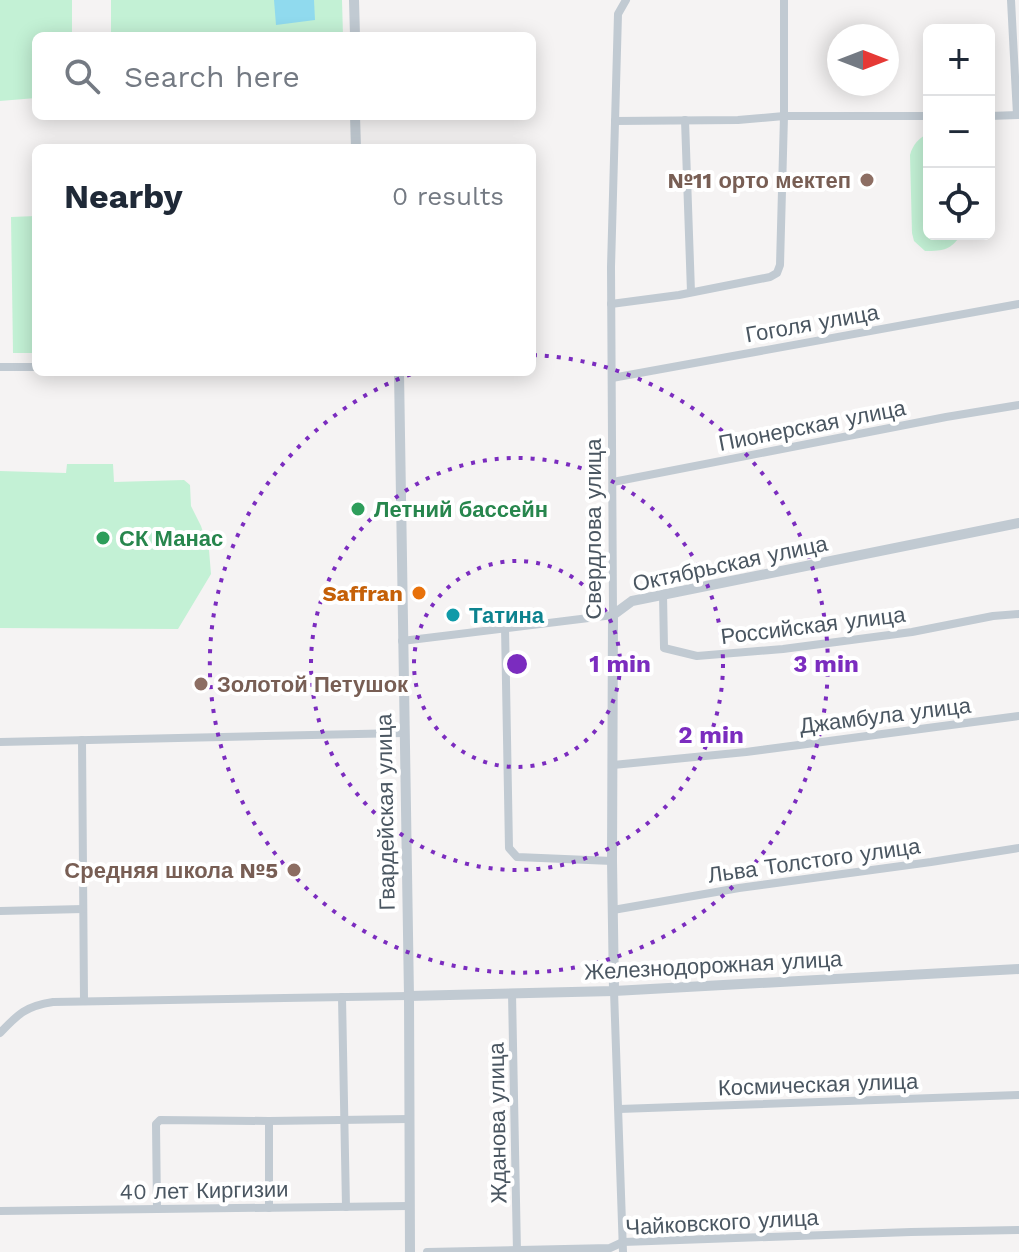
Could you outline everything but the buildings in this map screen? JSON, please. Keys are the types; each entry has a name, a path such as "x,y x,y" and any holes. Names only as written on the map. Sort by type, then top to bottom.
{"street":[{"path":"354,0 355,32"},
{"name":"Свердлова улица","path":"623,1247 612,861 611,304 618,14 626,0"},
{"path":"611,304 770,277 779,270 784,0"},
{"path":"995,116 1018,115 1011,0"},
{"path":"615,121 923,116"},
{"path":"355,120 356,144"},
{"path":"685,120 691,292"},
{"name":"Гоголя улица","path":"612,378 1019,304"},
{"path":"0,367 32,367"},
{"name":"Гвардейская улица","path":"399,376 410,1252"},
{"name":"Пионерская улица","path":"613,482 1019,405"},
{"name":"Октябрьская улица","path":"402,641 613,615 632,601 1019,523"},
{"name":"Российская улица","path":"663,594 664,648 697,656 783,649 1019,614"},
{"path":"505,627 509,848 517,857 612,861"},
{"name":"Джамбула улица","path":"613,765 746,752 1019,716"},
{"path":"0,742 404,733"},
{"path":"82,740 84,1001"},
{"name":"Льва Толстого улица","path":"613,910 739,888 1019,848"},
{"path":"0,911 83,909"},
{"name":"Железнодорожная улица","path":"409,996 614,991 1019,969"},
{"name":"Жданова улица","path":"512,993 517,1251"},
{"path":"0,1033 21,1011 37,1004 409,996"},
{"path":"342,997 346,1207"},
{"name":"Космическая улица","path":"619,1109 1019,1095"},
{"path":"157,1209 158,1121 162,1119 409,1119"},
{"path":"269,1121 269,1208"},
{"name":"40 лет Киргизии","path":"0,1211 409,1206"},
{"name":"Чайковского улица","path":"427,1252 610,1248 1019,1230"}],"green space":[{"path":"0,0 72,0 72,32 32,32 32,98 0,101"},
{"path":"111,0 342,0 343,32 111,32"},
{"path":"922,137 923,240 957,240 938,251 925,251 914,241 912,233 910,155"},
{"path":"32,216 32,353 13,353 11,217"},
{"name":"СК Манас","path":"67,464 113,464 114,482 184,480 190,485 191,506 209,550 211,574 178,629 0,628 0,471 66,473"}],"water":[{"path":"274,0 314,0 315,20 276,25"}],"place":[{"name":"№11 орто мектеп","path":"867,180"},
{"name":"Летний бассейн","path":"358,509"},
{"name":"СК Манас","path":"103,538"},
{"name":"Saffran","path":"419,593"},
{"name":"Татина","path":"453,615"},
{"name":"Золотой Петушок","path":"201,684"},
{"name":"Средняя школа №5","path":"294,870"}]}
